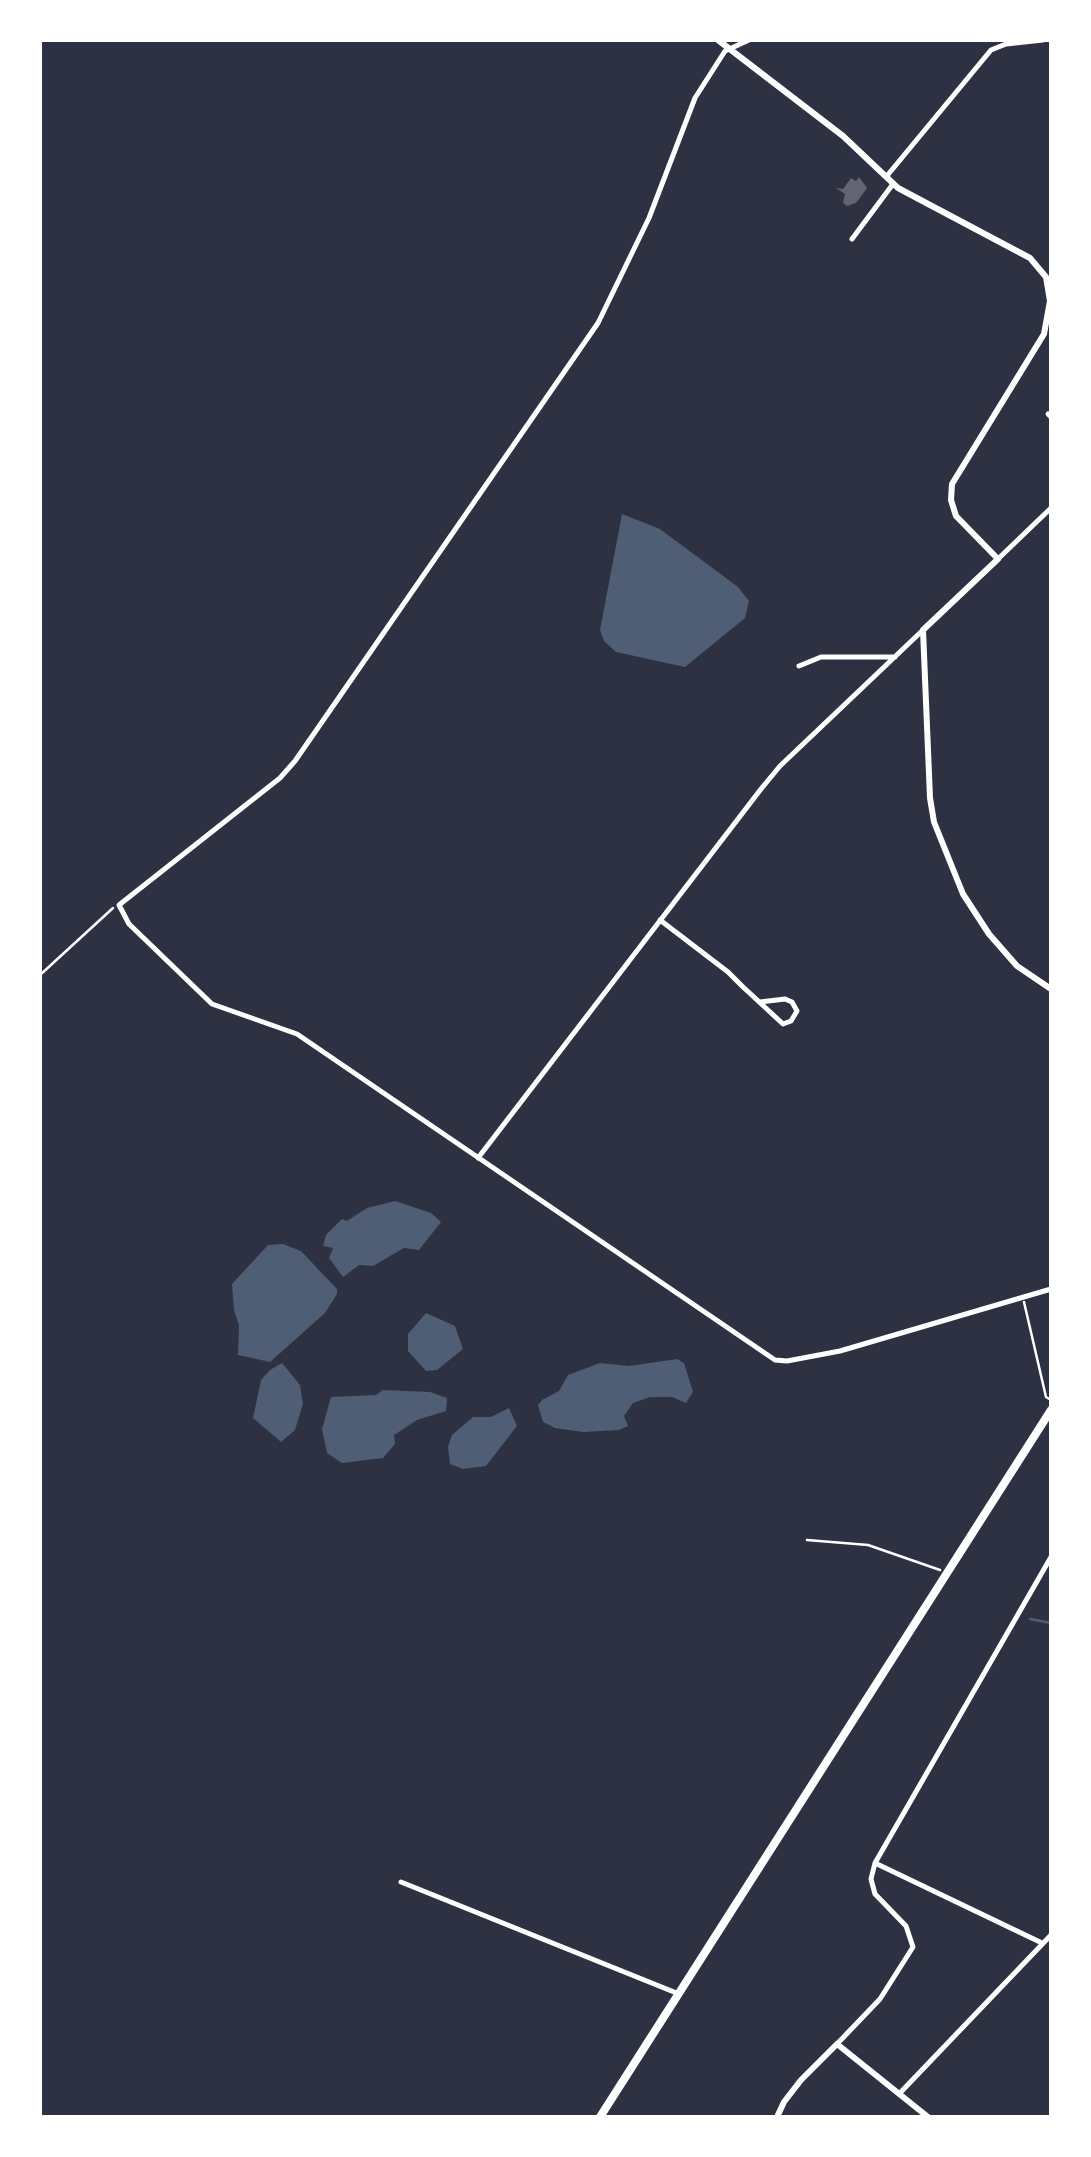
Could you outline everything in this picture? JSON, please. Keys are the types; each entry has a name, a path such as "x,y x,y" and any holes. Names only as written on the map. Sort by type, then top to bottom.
{"main road":[{"path":"600,2117 1051,1410"}],"street":[{"path":"718,40 844,136 893,184 1030,258 1046,277 1050,301 1044,334 952,484 956,516 998,559"},
{"path":"749,40 720,56 695,98 649,218 598,323 295,762 119,905 128,924 212,1004 298,1034 774,1360 840,1351 1051,1289"},
{"path":"886,177 992,50 1006,44 1043,40"},
{"path":"852,239 893,184"},
{"path":"478,1158 780,766 1051,508"},
{"path":"923,630 934,822 963,894 989,934 1017,966 1051,989"},
{"path":"799,666 821,656 895,657"},
{"path":"660,920 728,972 783,1024 796,1011 792,1002 785,1000 760,1002"},
{"path":"778,2117 801,2080 880,1999 912,1947 906,1926 875,1894 871,1878 875,1863 1051,1557"},
{"path":"875,1863 1042,1942"},
{"path":"402,1882 679,1994"},
{"path":"899,2094 1051,1935"},
{"path":"838,2044 928,2117"}],"path":[{"path":"40,975 106,912 119,905"},
{"path":"1022,1297 1046,1396 1051,1400"},
{"path":"806,1540 868,1545 946,1574"}],"water":[{"path":"622,514 660,529 738,587 749,601 745,618 685,667 616,652 604,641 600,630"},
{"path":"395,1201 431,1213 441,1222 419,1250 404,1248 373,1266 359,1265 343,1277 329,1258 333,1248 323,1246 326,1235 342,1219 347,1221 367,1208"},
{"path":"283,1244 301,1251 337,1289 337,1294 325,1313 270,1362 238,1355 239,1325 232,1284 268,1245"},
{"path":"426,1313 455,1326 463,1349 437,1370 426,1371 408,1351 408,1334"},
{"path":"677,1359 684,1363 693,1392 686,1403 672,1397 650,1397 633,1403 624,1416 628,1426 619,1430 583,1432 543,1422 538,1405 559,1391 568,1375 600,1363 629,1366"},
{"path":"282,1363 300,1385 303,1404 295,1430 281,1442 253,1418 261,1380"},
{"path":"383,1390 430,1392 447,1398 446,1411 417,1420 394,1435 395,1444 383,1458 342,1463 327,1453 322,1429 331,1397 376,1395"},
{"path":"509,1408 517,1426 486,1466 463,1469 450,1464 448,1447 452,1435 473,1417 491,1417"}],"building":[{"path":"859,177 867,188 856,203 847,206 843,203 845,194 836,188 843,189 851,178 856,181"}],"waterway":[{"path":"1030,1619 1051,1623"}]}
